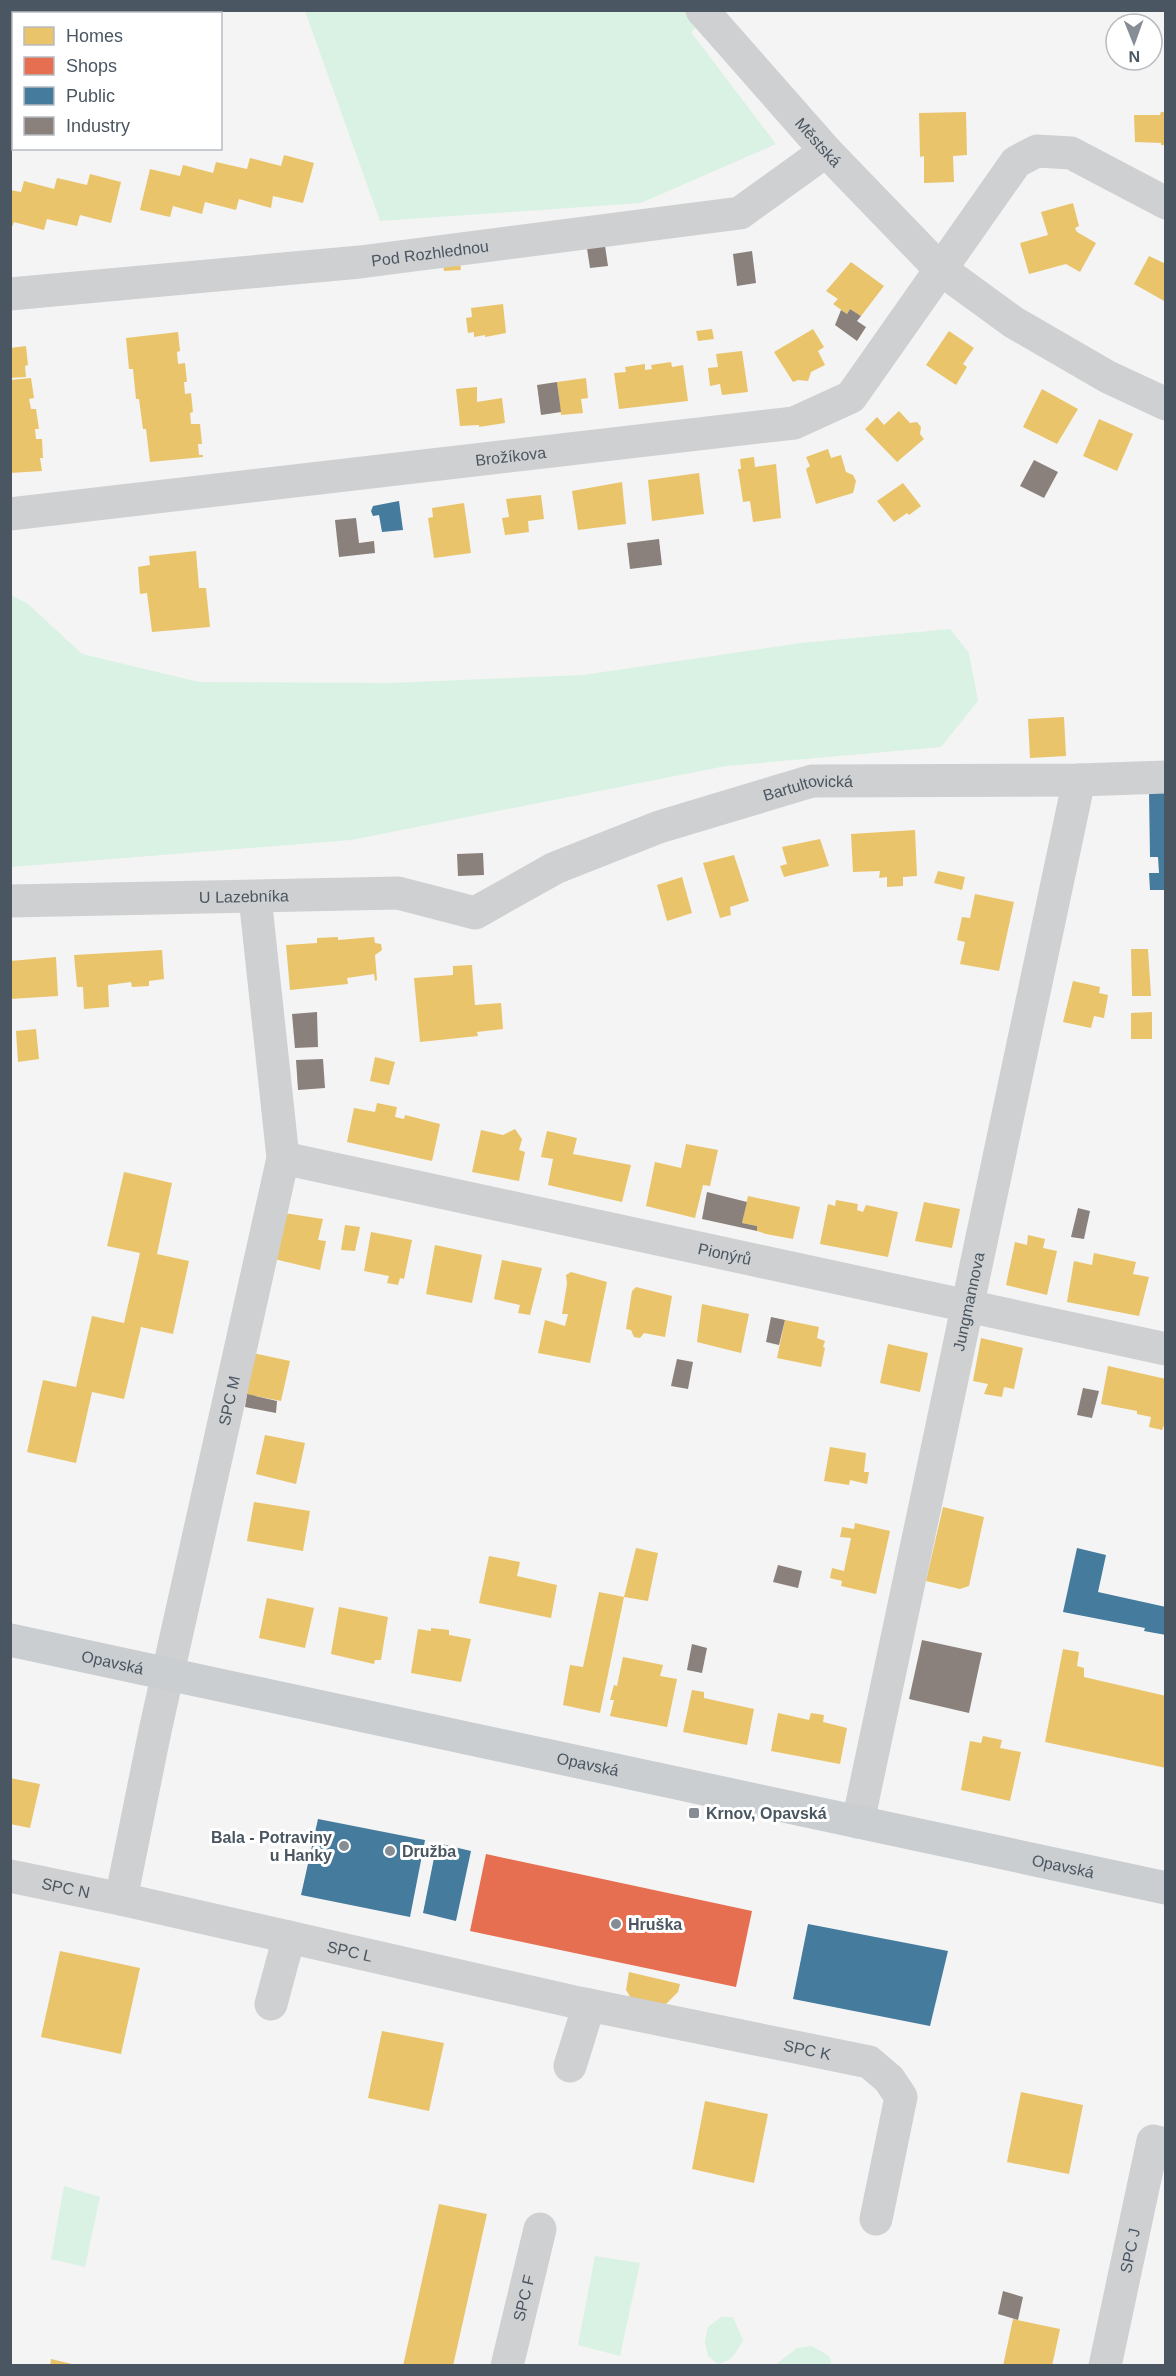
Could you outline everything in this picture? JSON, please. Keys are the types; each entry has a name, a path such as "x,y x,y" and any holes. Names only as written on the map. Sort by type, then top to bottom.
{"main road":[{"name":"Opavská","path":"10,1640 1166,1888"}],"street":[{"name":"Městská","path":"702,10 826,151 939,268 1013,322 1108,376 1166,404"},
{"name":"Pod Rozhlednou","path":"10,294 360,262 740,213 826,151"},
{"path":"939,268 1016,162 1037,151 1071,153 1166,203"},
{"name":"Brožíkova","path":"10,514 794,423 851,397 939,268"},
{"name":"Bartultovická","path":"475,913 565,864 659,827 812,781 1079,780 1166,777"},
{"name":"Jungmannova","path":"858,1822 1079,780"},
{"name":"U Lazebníka","path":"10,901 398,893 475,913"},
{"name":"SPC M","path":"121,1899 168,1673 283,1158 255,897"},
{"name":"Pionýrů","path":"283,1158 1166,1349"},
{"name":"SPC N","path":"10,1876 121,1899"},
{"name":"SPC L","path":"121,1899 584,2004"},
{"path":"271,2004 289,1937"},
{"path":"570,2066 584,2004"},
{"name":"SPC K","path":"584,2004 869,2062 889,2079 901,2097 876,2218"},
{"name":"SPC J","path":"1106,2362 1159,2143"},
{"name":"SPC F","path":"507,2366 540,2229"}],"green space":[{"path":"305,11 715,11 691,32 776,144 641,203 380,221"},
{"path":"11,595 28,604 82,654 199,682 389,683 583,675 801,643 950,629 969,653 978,701 941,747 726,766 351,840 11,867"},
{"path":"64,2186 100,2197 85,2267 51,2259"},
{"path":"595,2256 640,2263 620,2356 578,2345"},
{"path":"721,2317 733,2317 743,2340 731,2358 718,2364 708,2356 705,2342 708,2327"},
{"path":"812,2346 829,2356 832,2365 775,2365 797,2348"}],"building: Homes":[{"path":"966,112 967,155 953,156 954,182 924,183 924,156 920,157 919,113"},
{"path":"1161,112 1166,112 1166,145 1135,142 1134,115 1160,115"},
{"path":"284,155 314,163 303,203 273,196 271,208 239,199 236,210 205,202 202,214 173,206 170,217 140,210 150,169 180,176 183,165 213,173 216,162 247,169 250,158 281,166"},
{"path":"90,174 121,182 111,223 80,215 77,226 47,219 44,230 14,222 10,232 10,190 21,192 24,181 54,189 57,178 87,185"},
{"path":"1073,203 1079,226 1075,228 1077,232 1096,243 1080,272 1066,264 1029,274 1020,243 1048,235 1041,212"},
{"path":"459,256 461,270 444,271 442,258"},
{"path":"1149,256 1166,264 1166,302 1134,284"},
{"path":"851,262 884,286 861,316 850,309 847,314 833,304 838,299 826,291"},
{"path":"503,304 506,333 474,337 474,332 468,333 466,318 472,317 471,308"},
{"path":"712,329 714,339 698,341 696,331"},
{"path":"813,329 824,347 818,351 825,365 811,372 808,381 793,382 774,352"},
{"path":"949,331 974,348 963,364 967,367 956,385 926,365"},
{"path":"178,332 180,351 177,352 178,364 185,363 187,382 184,382 185,394 191,393 193,412 190,413 191,424 200,424 202,444 198,444 199,455 203,457 150,462 146,429 143,429 139,399 136,399 133,369 129,369 126,338"},
{"path":"26,346 28,365 25,366 26,377 10,378 10,348"},
{"path":"742,351 748,392 722,395 720,384 710,386 708,368 718,367 716,354"},
{"path":"671,362 672,367 683,365 688,401 619,409 614,373 626,372 625,367 645,364 645,370 652,369 651,365"},
{"path":"31,378 34,398 29,399 31,409 36,409 39,429 35,429 36,439 42,439 43,458 40,458 42,471 10,473 10,380"},
{"path":"586,378 588,398 581,399 583,413 561,415 557,382"},
{"path":"477,387 477,402 502,398 505,423 479,427 479,425 460,426 456,389"},
{"path":"1042,389 1078,409 1057,444 1023,427"},
{"path":"899,411 910,423 917,422 924,439 897,462 865,429 877,417 884,425"},
{"path":"1099,419 1133,434 1117,471 1083,456"},
{"path":"828,449 831,458 841,455 846,472 853,475 856,481 853,493 816,504 806,469 810,466 806,457"},
{"path":"754,457 755,467 776,464 781,518 753,522 750,501 743,502 738,469 741,469 740,459"},
{"path":"699,473 704,514 652,521 648,480"},
{"path":"622,482 626,524 578,530 572,491"},
{"path":"903,483 921,506 894,522 877,501"},
{"path":"541,495 544,519 528,521 529,532 505,535 502,518 509,517 506,499"},
{"path":"464,503 471,553 434,558 428,518 433,517 432,508"},
{"path":"196,551 199,588 206,588 210,627 152,632 147,593 140,594 138,567 150,565 149,556"},
{"path":"1064,717 1066,756 1030,758 1028,719"},
{"path":"915,830 917,876 903,877 903,886 887,887 887,877 879,878 880,871 853,872 851,834"},
{"path":"820,839 829,866 784,877 780,866 787,864 782,847"},
{"path":"734,855 749,901 730,907 731,915 720,918 703,863"},
{"path":"938,871 965,877 962,890 934,883"},
{"path":"682,877 692,913 667,921 657,885"},
{"path":"975,894 1014,902 999,971 960,964 965,942 957,940 962,917 970,918"},
{"path":"338,937 338,940 374,937 375,943 381,944 382,950 375,955 377,980 375,981 374,974 347,978 348,984 290,990 286,945 317,943 317,938"},
{"path":"1131,949 1148,949 1151,996 1132,996"},
{"path":"162,950 164,979 149,981 149,986 132,987 131,982 108,985 109,1007 84,1009 83,987 77,987 74,955"},
{"path":"56,957 58,996 10,999 10,961"},
{"path":"472,965 475,1005 501,1003 503,1029 477,1032 478,1036 420,1042 414,978 453,975 453,966"},
{"path":"1073,981 1100,987 1099,993 1108,995 1104,1018 1094,1016 1091,1028 1063,1022"},
{"path":"1152,1012 1152,1039 1131,1039 1131,1013"},
{"path":"36,1029 39,1059 18,1062 16,1031"},
{"path":"375,1057 395,1062 389,1085 370,1081"},
{"path":"377,1103 397,1107 395,1117 404,1119 405,1115 440,1124 432,1161 347,1142 354,1108 375,1112"},
{"path":"515,1129 522,1139 519,1150 525,1152 519,1181 472,1172 481,1130 503,1135"},
{"path":"547,1131 577,1138 573,1154 631,1165 622,1202 548,1185 553,1159 541,1157"},
{"path":"686,1144 718,1150 710,1186 703,1185 695,1218 646,1206 655,1162 681,1168"},
{"path":"124,1172 172,1183 157,1254 189,1261 173,1334 141,1327 124,1399 92,1392 76,1463 27,1452 43,1380 76,1387 92,1316 124,1323 140,1253 107,1246"},
{"path":"748,1196 800,1207 793,1239 766,1234 757,1231 757,1226 742,1223"},
{"path":"836,1200 858,1204 857,1210 863,1212 866,1205 898,1212 888,1257 820,1244 828,1204 835,1206"},
{"path":"924,1202 960,1209 952,1248 915,1241"},
{"path":"284,1213 323,1219 318,1240 326,1241 320,1270 274,1259"},
{"path":"345,1225 360,1227 355,1251 341,1250"},
{"path":"371,1232 412,1240 404,1279 400,1278 398,1285 387,1283 389,1276 364,1271"},
{"path":"1028,1235 1045,1239 1043,1248 1057,1251 1047,1295 1006,1285 1015,1242 1027,1245"},
{"path":"435,1245 482,1255 472,1303 426,1294"},
{"path":"1094,1253 1136,1262 1133,1274 1149,1277 1139,1316 1067,1302 1074,1261 1092,1265"},
{"path":"502,1260 542,1268 530,1315 518,1313 520,1305 494,1299"},
{"path":"571,1272 607,1282 590,1363 538,1353 545,1320 565,1326 568,1314 562,1314 567,1284 566,1275"},
{"path":"636,1287 672,1296 665,1337 644,1333 640,1338 634,1337 631,1330 626,1329 632,1291"},
{"path":"702,1304 749,1314 741,1353 697,1342"},
{"path":"785,1320 819,1327 817,1338 825,1341 821,1367 777,1358"},
{"path":"981,1338 1023,1348 1014,1389 1004,1387 1002,1397 984,1394 988,1384 973,1381"},
{"path":"888,1344 928,1353 920,1392 880,1383"},
{"path":"253,1353 290,1361 281,1401 245,1394"},
{"path":"1108,1366 1166,1379 1166,1420 1162,1430 1149,1427 1151,1417 1137,1414 1137,1411 1101,1404"},
{"path":"265,1435 305,1443 296,1484 256,1474"},
{"path":"830,1447 866,1453 864,1472 869,1472 867,1484 850,1480 849,1485 824,1481"},
{"path":"254,1502 310,1511 303,1551 247,1541"},
{"path":"943,1507 984,1517 969,1586 960,1589 926,1581"},
{"path":"855,1523 890,1531 876,1594 841,1586 842,1581 830,1578 832,1568 844,1571 851,1538 840,1537 842,1527 854,1529"},
{"path":"636,1548 658,1553 648,1601 624,1597"},
{"path":"489,1556 520,1562 517,1576 557,1585 551,1618 479,1603"},
{"path":"599,1592 624,1597 600,1713 563,1705 570,1665 583,1667"},
{"path":"267,1598 314,1608 305,1648 259,1638"},
{"path":"339,1607 388,1617 381,1660 375,1660 374,1664 331,1654"},
{"path":"431,1628 449,1630 449,1635 471,1639 461,1682 411,1673 418,1629 431,1631"},
{"path":"1063,1649 1079,1652 1077,1666 1084,1668 1084,1677 1166,1696 1166,1768 1045,1742"},
{"path":"623,1657 663,1665 660,1676 677,1679 667,1727 610,1716 614,1700 610,1700 614,1685 617,1686"},
{"path":"692,1690 704,1692 704,1698 754,1709 747,1745 683,1732"},
{"path":"778,1713 809,1720 811,1713 824,1715 823,1722 847,1728 840,1764 771,1751"},
{"path":"983,1736 1002,1740 1000,1748 1021,1752 1010,1801 961,1790 970,1741 981,1743"},
{"path":"10,1778 40,1784 30,1828 10,1824"},
{"path":"60,1951 140,1968 121,2054 41,2037"},
{"path":"629,1972 680,1984 678,1992 665,2005 631,1998 626,1990"},
{"path":"382,2031 444,2043 429,2111 368,2098"},
{"path":"1021,2092 1083,2105 1069,2174 1007,2162"},
{"path":"705,2101 768,2114 754,2183 692,2169"},
{"path":"439,2204 487,2214 453,2366 403,2366"},
{"path":"1013,2319 1060,2329 1052,2366 1003,2366"},
{"path":"51,2359 76,2365 76,2366 50,2366"}],"building: Shops":[{"path":"486,1854 752,1911 736,1987 470,1931"}],"building: Public":[{"path":"399,501 403,530 382,532 379,515 373,516 371,511 373,506"},
{"path":"1166,790 1166,890 1150,890 1149,873 1159,873 1158,857 1150,857 1149,791"},
{"path":"1077,1548 1106,1555 1098,1592 1166,1607 1166,1635 1144,1631 1145,1628 1063,1612"},
{"path":"318,1819 425,1840 410,1917 301,1895"},
{"path":"437,1843 471,1851 456,1921 423,1913"},
{"path":"808,1924 948,1951 930,2026 793,1999"}],"building: Industry":[{"path":"604,239 608,266 590,268 586,242"},
{"path":"752,251 756,283 737,286 733,254"},
{"path":"850,309 861,316 857,321 866,327 857,341 835,325 841,310 847,314"},
{"path":"557,382 561,412 541,415 537,385"},
{"path":"1034,460 1058,472 1044,498 1020,486"},
{"path":"356,518 359,543 374,541 375,553 339,557 335,520"},
{"path":"659,539 662,565 630,569 627,543"},
{"path":"483,853 484,875 458,876 457,854"},
{"path":"317,1012 318,1047 295,1048 292,1014"},
{"path":"323,1059 325,1088 298,1090 296,1060"},
{"path":"707,1192 747,1202 742,1223 757,1226 757,1231 702,1219"},
{"path":"1078,1208 1090,1211 1084,1239 1071,1237"},
{"path":"771,1317 785,1320 779,1345 766,1342"},
{"path":"677,1359 693,1362 688,1389 671,1386"},
{"path":"1083,1388 1099,1391 1092,1418 1077,1415"},
{"path":"247,1394 277,1401 276,1413 245,1407"},
{"path":"778,1565 802,1571 798,1588 773,1582"},
{"path":"922,1640 982,1653 969,1713 909,1699"},
{"path":"692,1644 707,1648 702,1673 687,1670"},
{"path":"1003,2291 1023,2297 1018,2320 998,2314"}],"place":[{"name":"Krnov, Opavská","path":"694,1813"},
{"name":"Bala - Potraviny u Hanky","path":"344,1846"},
{"name":"Družba","path":"390,1851"},
{"name":"Hruška","path":"616,1924"}]}
